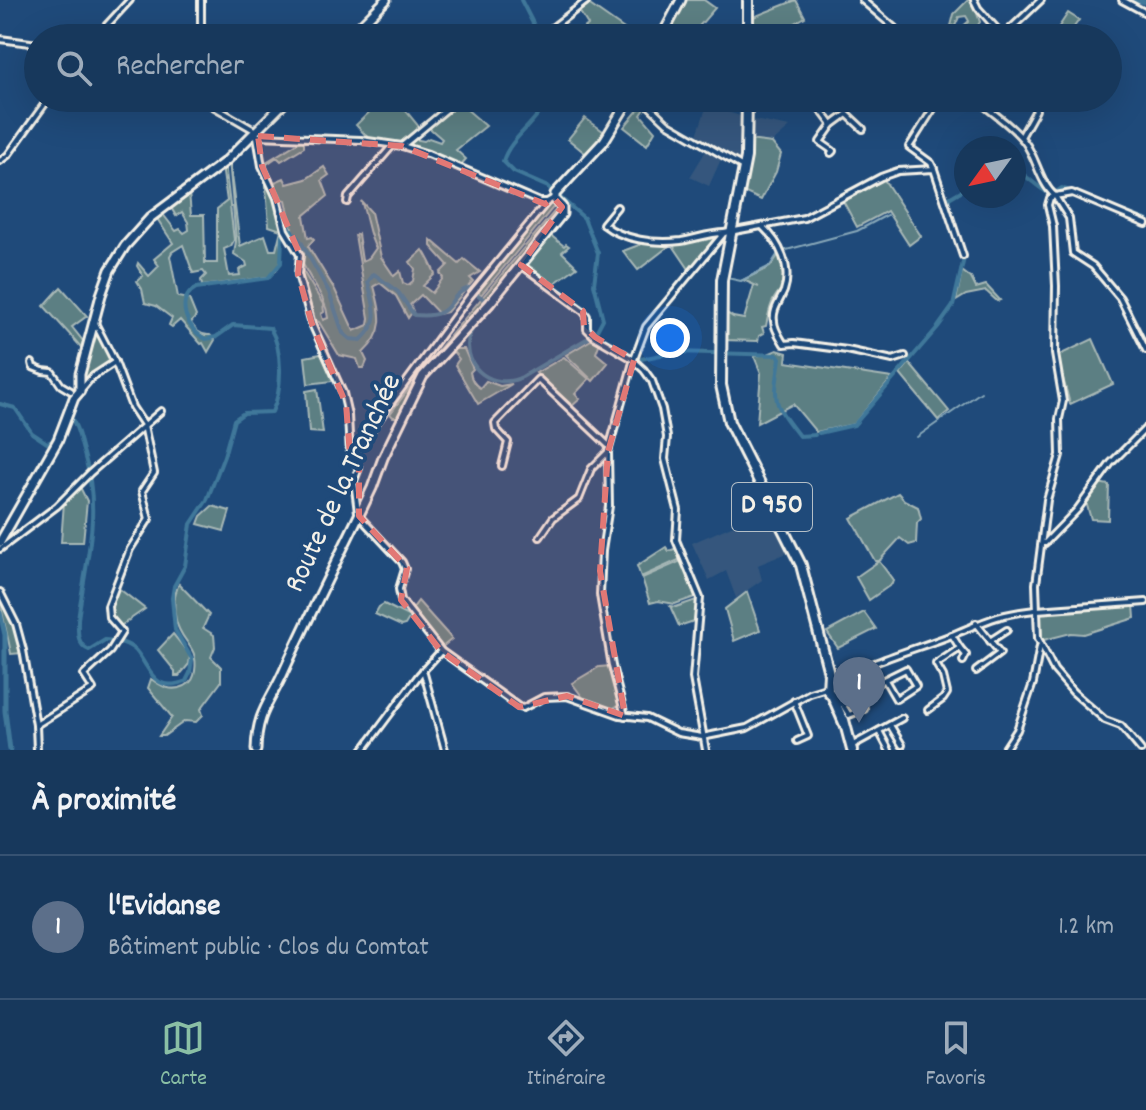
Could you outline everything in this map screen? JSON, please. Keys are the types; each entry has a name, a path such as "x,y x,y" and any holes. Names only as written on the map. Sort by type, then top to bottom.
{"main road":[{"path":"748,0 748,24"},
{"name":"D 950","path":"747,112 744,167 727,231 723,269 721,374 727,416 801,565 829,673 854,745"}],"street":[{"path":"108,24 130,0"},
{"path":"201,0 201,24"},
{"path":"362,24 386,0"},
{"path":"557,24 588,0"},
{"path":"668,24 681,0"},
{"path":"862,0 890,24"},
{"path":"974,0 992,24"},
{"path":"1017,24 1041,0"},
{"path":"1122,0 1146,13"},
{"path":"0,39 24,42"},
{"path":"0,161 8,155 39,112"},
{"path":"221,112 254,133 402,146 555,199 474,291 351,457"},
{"path":"0,549 58,440 70,409 106,280 130,239 150,218 218,167 275,112"},
{"path":"402,146 443,112"},
{"name":"Route de la Tranchée","path":"256,750 262,711 283,674 423,376 489,304 562,214 555,199 604,141 622,112"},
{"path":"656,112 667,123 744,167"},
{"path":"822,112 832,125"},
{"path":"931,112 909,147 931,163 934,169 963,256"},
{"path":"992,112 1020,136"},
{"path":"1022,136 1035,112"},
{"path":"831,153 833,151 820,142 832,125 847,114 863,129"},
{"path":"254,133 262,166 277,198 286,231 300,255 298,274 312,324 343,393 351,457 359,468 354,485 359,515 402,562 405,569 399,589 401,600 441,651 521,708 544,697 567,696 625,716 647,718 678,733 702,737 747,728 794,701 835,688 902,651 952,635 998,615 1146,602"},
{"path":"347,202 393,145"},
{"path":"1026,145 1047,188 1069,218 1073,253 1093,266 1120,298 1146,350"},
{"path":"617,207 603,224 627,236 653,241 682,241 804,218 896,172 934,169"},
{"path":"1004,750 1017,730 1033,683 1040,646 1036,584 1047,500 1060,455 1059,419 1064,398 1055,354 1053,226 1048,202 1055,196 1072,193 1146,224"},
{"path":"761,226 771,235 782,254 787,271 785,287 773,317 784,344 847,350 893,360 905,356"},
{"path":"625,716 612,666 600,595 609,506 609,449 646,327 727,231"},
{"path":"521,264 583,311 587,316 585,326 593,335 634,360 652,381 667,431 665,459 678,510 676,540 699,596 693,679 706,750"},
{"path":"36,725 93,689 84,675 105,656 122,632 109,617 108,606 130,549 149,519 142,491 154,473 144,425 132,407 115,362 94,321"},
{"path":"75,388 115,362"},
{"path":"32,363 33,367 52,372 75,388"},
{"path":"502,466 508,442 496,429 495,423 538,379 609,449"},
{"path":"3,539 57,506 90,472 161,411"},
{"path":"1042,543 1077,510 1111,463 1146,428"},
{"path":"540,537 555,516 579,499 591,469 609,449"},
{"path":"0,592 16,624 36,725 37,750"},
{"path":"976,623 1000,653 976,671"},
{"path":"990,641 1007,630"},
{"path":"952,635 966,655 963,661"},
{"path":"1040,646 1054,670 1073,692 1105,720 1124,728 1141,750"},
{"path":"928,710 947,693 936,663 960,648"},
{"path":"363,750 441,651"},
{"path":"835,688 846,695 846,712 852,715 864,709 861,691 906,669 916,686 896,699 885,680"},
{"path":"423,670 445,750"},
{"path":"794,701 808,736 797,741"},
{"path":"854,745 902,718"},
{"path":"890,725 902,745"},
{"path":"879,731 889,750"}],"highlighted area":[{"path":"258,136 402,146 545,204 554,198 562,207 521,265 583,311 584,326 595,337 634,360 608,452 600,571 625,716 567,696 519,707 441,651 401,600 407,568 359,516 359,468 350,455 346,404 312,324 298,274 300,255 262,166"}],"shaded area":[{"path":"705,112 728,112 746,118 740,163 696,138"},
{"path":"749,119 790,127 773,142 750,139"},
{"path":"707,149 722,157 709,186 690,177"},
{"path":"771,509 792,551 758,565 762,580 736,598 726,571 709,580 692,543"}],"green space":[{"path":"683,0 704,0 715,8 701,24 671,24"},
{"path":"796,0 805,17 794,24 752,24 751,18"},
{"path":"968,0 972,0 980,22 966,24 969,21 966,16 959,17 956,24 952,24 954,14"},
{"path":"587,3 617,24 587,24 578,9"},
{"path":"1068,13 1079,20 1076,24 1061,24"},
{"path":"369,112 407,112 420,128 401,144 371,141 356,125"},
{"path":"443,112 470,112 486,126 456,150 466,159 460,166 424,150 404,146 414,139 424,141 429,138 440,142 442,139 426,125"},
{"path":"636,112 643,112 641,115 655,131 647,145 624,127"},
{"path":"585,118 607,134 598,146 586,154 568,139"},
{"path":"304,139 310,139 304,147 281,161 277,157 267,164 266,169 275,182 284,178 287,184 306,179 324,167 329,175 322,180 328,196 304,216 308,238 314,239 308,246 335,290 354,331 368,325 369,318 355,235 358,234 362,261 369,258 376,248 361,201 371,212 381,257 394,276 400,271 403,283 408,285 413,281 415,269 410,262 423,250 435,274 423,286 432,293 443,278 440,273 448,265 431,246 431,240 459,264 464,259 480,272 470,278 473,281 447,312 439,314 421,295 410,305 413,311 408,318 396,296 380,283 374,286 380,321 376,337 363,353 367,361 364,368 360,368 357,359 339,355 319,322 312,319 299,273 301,268 323,304 323,320 328,318 327,310 301,258 286,200 278,198 263,164"},
{"path":"749,140 772,143 781,154 776,172 761,200 741,191"},
{"path":"229,159 240,246 265,235 270,250 276,250 281,230 269,226 265,174 284,231 280,241 282,258 277,270 268,277 202,286 201,280 206,275 203,271 193,273 183,245 172,252 170,256 178,297 189,299 196,316 191,323 195,328 215,340 208,352 180,320 172,327 169,325 172,318 156,306 145,303 137,281 143,276 137,266 138,263 149,276 159,266 154,259 173,243 156,217 162,213 176,231 180,229 184,233 189,230 182,212 176,216 170,206 189,192 191,215 204,215 205,263 217,263 217,209 227,201 222,166 225,163 234,240 231,246 224,249 229,276 240,275 239,270 247,266 234,254 236,241"},
{"path":"883,178 921,236 909,245 887,211 857,227 842,199"},
{"path":"550,202 555,205 481,295 477,290"},
{"path":"558,207 560,214 428,368 389,444 387,441 399,417 390,414 434,355"},
{"path":"549,234 564,246 569,246 562,252 577,267 552,285 524,263"},
{"path":"720,234 691,272 674,247 675,243"},
{"path":"644,243 673,243 638,270 623,251"},
{"path":"780,253 785,272 784,287 771,305 766,326 762,327 764,333 758,341 723,340 724,311 744,319 754,285 759,287 743,280 770,267"},
{"path":"962,271 971,278 976,288 986,285 1000,300 997,301 986,291 966,295 956,301"},
{"path":"61,287 87,316 72,327 83,341 81,347 44,306"},
{"path":"95,326 114,361 81,384"},
{"path":"1093,339 1113,384 1070,404 1057,356"},
{"path":"591,340 600,342 596,353 608,363 593,381 566,355"},
{"path":"451,349 464,349 473,369 470,372 472,379 480,388 486,381 500,386 512,384 478,404 455,365 459,359"},
{"path":"777,350 787,353 786,362 892,378 854,424 816,432 793,404 757,423 761,373 754,356"},
{"path":"321,354 333,381 308,384 305,357"},
{"path":"564,357 589,379 575,394 580,399 571,407 536,373"},
{"path":"909,363 949,411 938,420 900,374"},
{"path":"317,389 323,433 309,432 306,391"},
{"path":"1098,483 1109,485 1108,520 1091,519 1086,502"},
{"path":"80,487 87,501 83,542 61,542 64,502"},
{"path":"898,493 918,507 921,519 917,523 916,543 909,545 900,538 879,561 875,561 851,518"},
{"path":"212,506 230,511 224,531 198,524 201,516"},
{"path":"666,547 669,551 677,548 681,559 641,577 637,566"},
{"path":"681,561 698,596 675,604 650,603 642,578"},
{"path":"879,561 893,580 892,584 869,600 856,577"},
{"path":"179,584 209,615 203,628 214,635 215,647 211,657 221,667 221,682 201,709 203,715 196,722 185,721 164,736 159,736 172,717 148,688 151,679 167,688 176,689 191,681 195,671 192,649 181,634 175,615"},
{"path":"117,587 145,609 119,627 109,614"},
{"path":"747,592 760,630 734,641 725,609"},
{"path":"0,593 16,626 22,653 11,654"},
{"path":"696,600 697,620 679,626 670,606"},
{"path":"418,601 452,639 441,648 410,612"},
{"path":"384,604 410,617 405,625 375,614"},
{"path":"1134,605 1135,618 1084,634 1071,633 1040,641 1039,612"},
{"path":"864,612 876,629 838,648 827,632"},
{"path":"173,634 190,655 189,664 179,676 175,676 175,671 158,650"},
{"path":"611,666 621,704 610,710 584,699 572,683 599,667"}],"waterway":[{"path":"521,0 533,24"},
{"path":"1134,0 1146,2"},
{"path":"72,419 84,454 92,496 91,536 78,619 80,641 89,650 105,640 126,644 136,651 160,682 175,684 186,681 192,659 175,630 172,598 174,586 185,566 191,524 207,500 234,420 244,413 272,412 280,369 270,328 233,325 216,337 206,339 199,335 189,322 184,307 189,293 196,288 268,278 281,263 282,235 286,230 292,230 329,292 343,333 350,339 361,340 372,326 375,313 368,282 374,274 398,292 414,315 438,314 469,288 491,305 469,337 471,359 483,374 492,379 512,381 522,377 595,334 603,319 594,284 598,253 584,218 548,187 514,172 503,161 512,144 539,112"},
{"path":"1026,177 1053,195"},
{"path":"1055,193 1062,188 1088,198"},
{"path":"948,207 949,198 954,195"},
{"path":"1099,203 1146,220"},
{"path":"727,278 741,281 770,266 779,252 857,231 887,215"},
{"path":"819,433 854,425 938,327 953,306 964,258"},
{"path":"636,360 676,352 778,355 776,393 779,407 799,436 815,435"},
{"path":"719,392 721,405"},
{"path":"917,437 981,392"},
{"path":"0,404 15,408 32,433 47,443 52,441 60,424"},
{"path":"0,613 5,635 5,711 10,750"}],"place":[{"name":"l'Evidanse","path":"859,723"}]}
